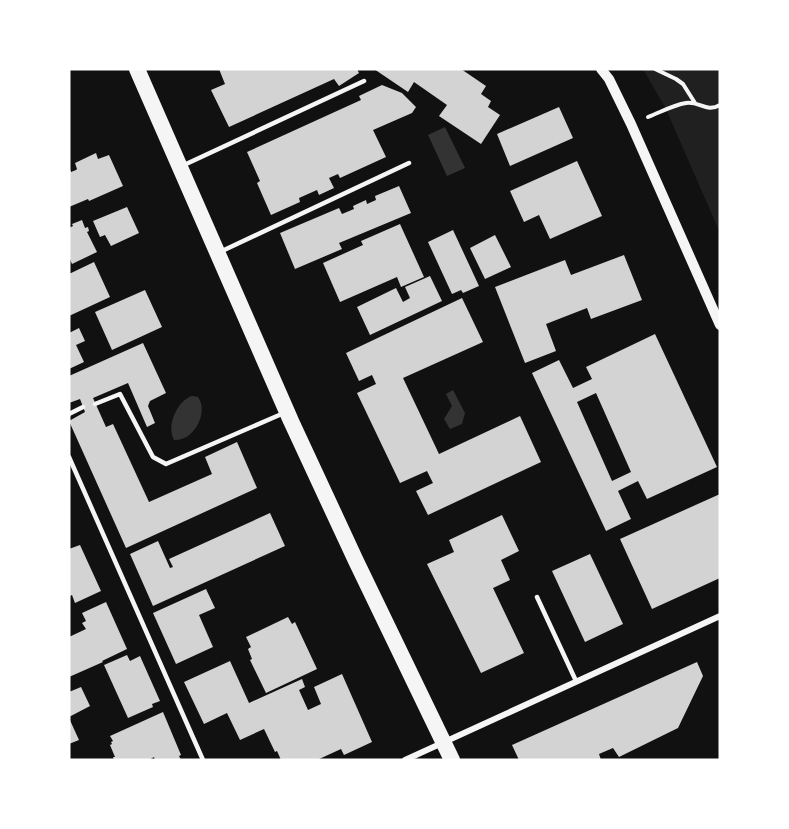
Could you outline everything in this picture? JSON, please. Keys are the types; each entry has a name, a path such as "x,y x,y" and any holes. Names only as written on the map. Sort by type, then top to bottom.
{"highway":[{"path":"137,69 286,411 452,760"}],"street":[{"path":"601,69 609,79 631,124 720,325"},
{"path":"405,760 720,615"}],"lane":[{"path":"179,168 364,81"},
{"path":"217,253 409,163"},
{"path":"96,404 120,394 153,457 166,464 286,411"},
{"path":"69,414 83,407"},
{"path":"69,457 203,760"},
{"path":"537,597 576,681"}],"path":[{"path":"655,69 683,84 696,104"},
{"path":"666,109 688,103 708,108 720,105"}],"shaded area":[{"path":"643,69 720,69 720,233 666,109"},
{"path":"445,127 465,168 447,176 428,135"},
{"path":"453,390 465,413 462,424 450,429 444,419 452,406 446,394"},
{"path":"192,396 198,397 201,403 201,418 188,436 174,440 171,428 174,415 182,403"}],"building":[{"path":"219,69 357,69 359,73 339,86 334,79 229,127 211,90 225,84"},
{"path":"374,69 461,69 486,86 481,94 491,101 488,107 500,115 481,144 439,116 447,105 414,82 408,92"},
{"path":"382,85 402,93 416,107 412,113 373,130 386,157 340,178 338,174 329,178 334,188 319,195 317,190 299,198 300,202 271,215 257,183 260,181 247,152 361,100 359,96"},
{"path":"559,107 573,138 510,166 497,134"},
{"path":"96,153 98,159 109,155 123,186 69,207 69,167 71,172 76,170 75,163"},
{"path":"577,161 602,216 550,239 539,215 524,222 510,191"},
{"path":"399,186 411,213 339,243 342,249 295,269 280,233 339,208 342,214 366,200 367,204 376,200 375,196"},
{"path":"127,207 139,233 111,246 105,235 100,237 93,221"},
{"path":"82,220 85,228 88,227 87,232 97,252 72,264 69,257 69,228 73,226 72,224"},
{"path":"400,224 424,277 401,287 397,277 340,302 323,263 363,245 361,241"},
{"path":"453,230 479,286 463,293 461,290 452,294 428,242"},
{"path":"495,235 511,267 485,279 470,248"},
{"path":"624,255 642,300 591,319 587,308 546,324 556,351 525,363 495,287 565,260 571,275"},
{"path":"94,262 110,297 69,316 69,274"},
{"path":"430,276 442,301 370,335 357,307 396,288 403,302 410,298 405,287"},
{"path":"145,290 162,327 112,350 95,312"},
{"path":"462,298 483,342 403,378 439,454 520,416 541,462 428,515 416,491 433,483 427,471 400,483 357,393 376,384 372,375 359,381 346,353"},
{"path":"79,328 85,341 76,345 84,362 69,369 69,333"},
{"path":"655,334 717,467 647,499 638,481 618,491 631,519 606,531 532,373 559,360 573,388 592,379 586,367","holes":["596,393 631,472 612,481 577,402"]},
{"path":"143,343 166,393 150,401 148,406 155,423 147,427 128,383 93,398 106,427 113,424 149,502 212,474 205,457 237,442 257,488 126,548 69,421 85,412 80,399 69,403 69,376"},
{"path":"720,494 720,578 652,609 620,539"},
{"path":"270,513 285,546 153,606 130,554 158,541 170,568 173,567 169,559"},
{"path":"502,515 519,551 501,560 510,580 493,588 524,653 481,673 427,564 454,552 449,540"},
{"path":"80,545 101,591 75,603 72,595 69,594 69,549"},
{"path":"590,554 623,624 585,642 552,571"},
{"path":"206,589 215,608 199,615 213,647 176,664 153,613"},
{"path":"106,602 127,649 69,677 69,637 86,629 82,623 86,621 82,613"},
{"path":"288,617 292,624 295,622 317,669 266,693 250,660 252,659 248,649 251,647 246,637"},
{"path":"127,655 130,661 140,656 160,701 152,704 153,707 128,718 104,665"},
{"path":"230,661 249,703 302,679 305,687 299,690 308,710 321,704 314,687 342,674 372,742 344,755 341,749 317,760 281,760 264,729 240,740 227,713 204,724 184,682"},
{"path":"697,662 703,676 678,728 619,757 613,748 599,754 601,760 519,760 512,745"},
{"path":"81,687 90,706 69,717 69,692"},
{"path":"163,712 181,760 155,760 154,757 149,760 114,760 110,745 113,741 110,736"},
{"path":"69,718 79,740 69,744"}]}
